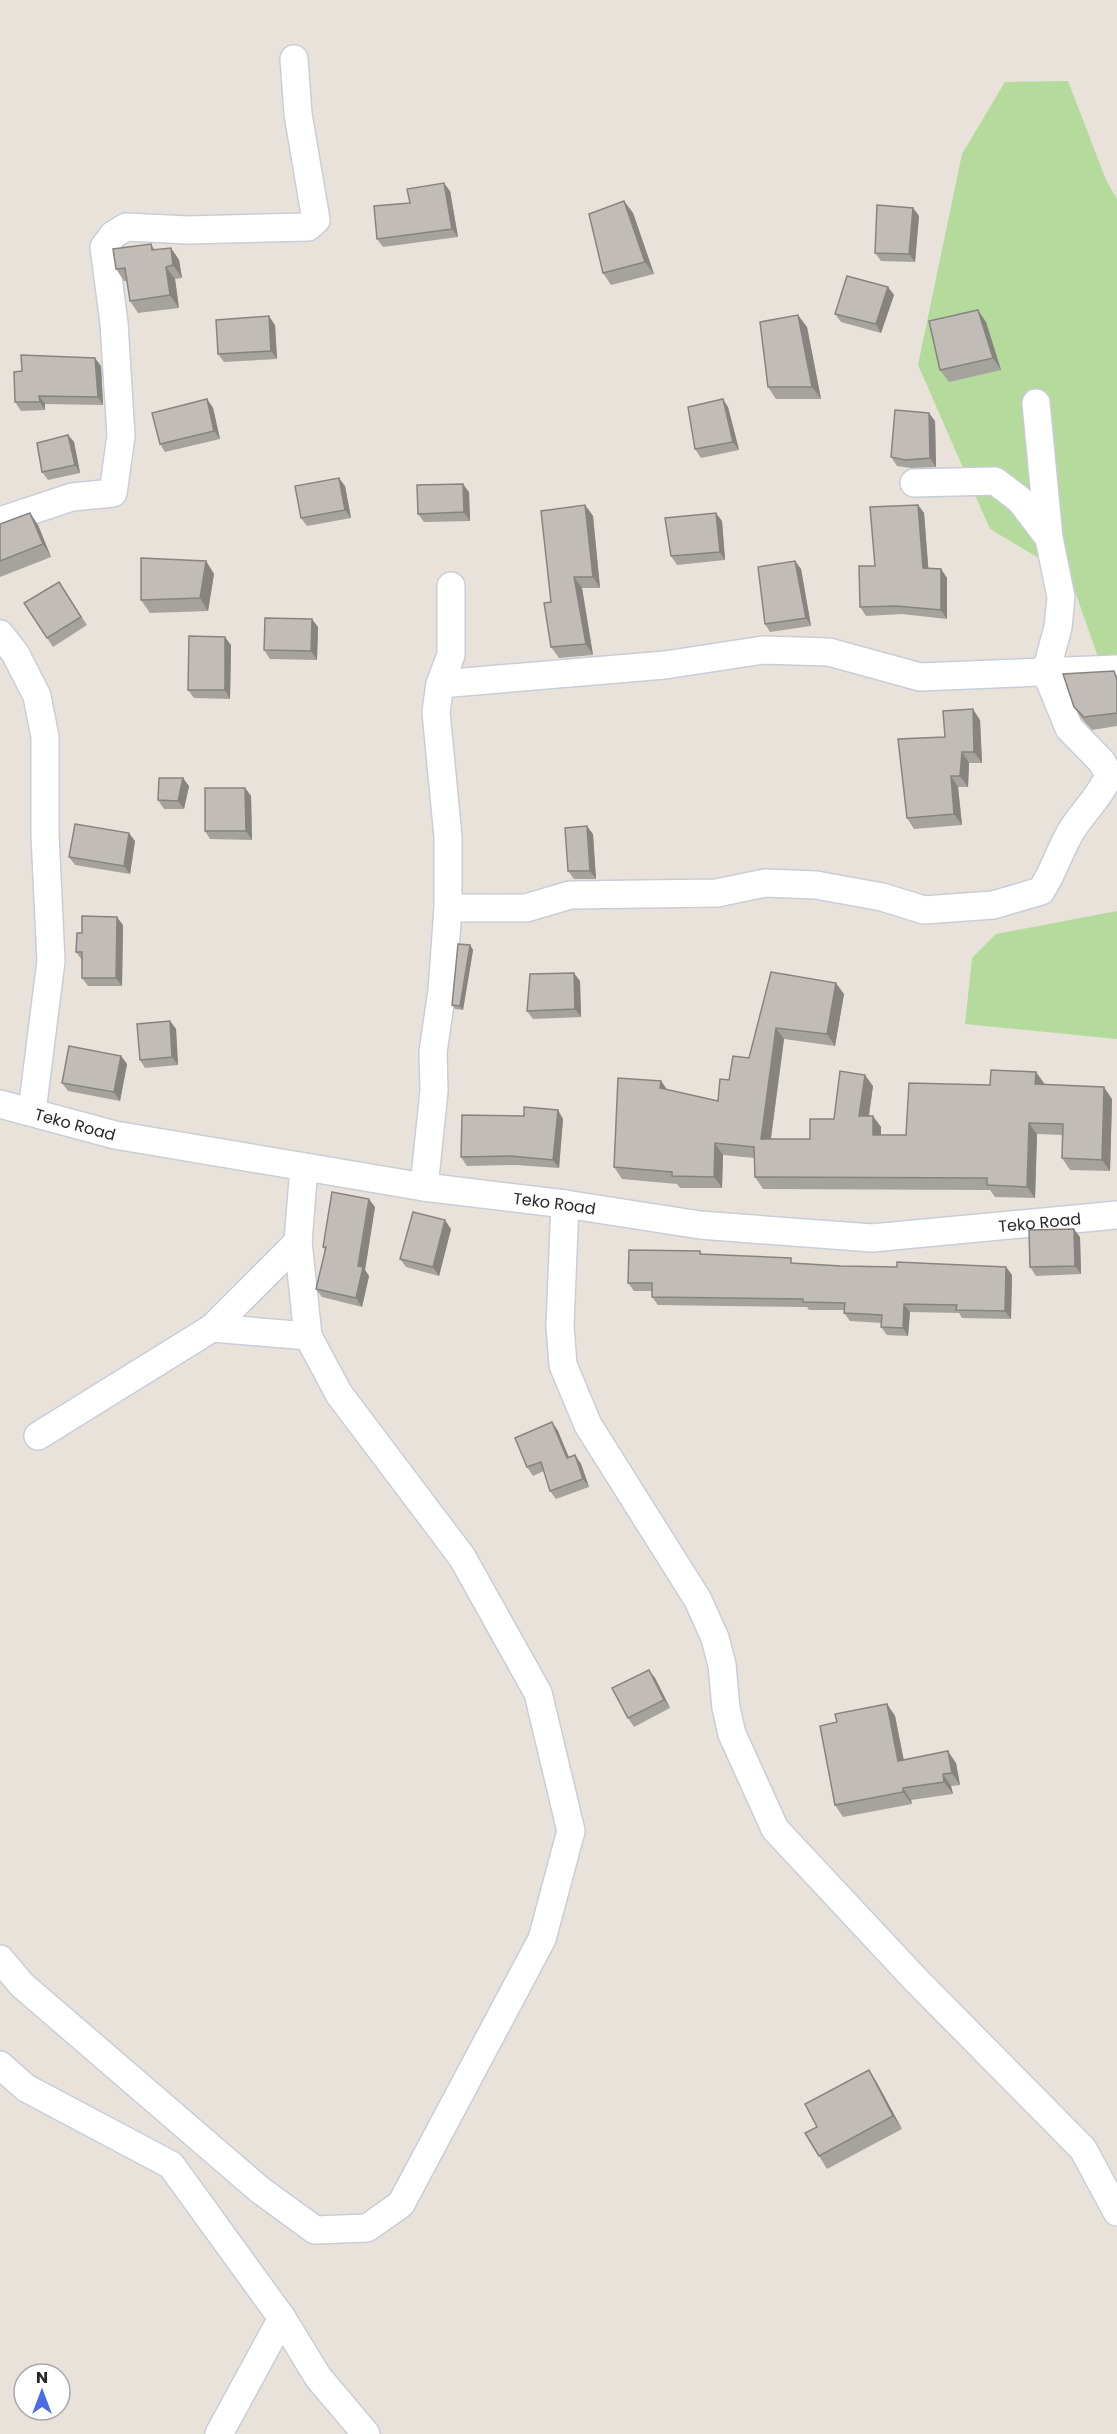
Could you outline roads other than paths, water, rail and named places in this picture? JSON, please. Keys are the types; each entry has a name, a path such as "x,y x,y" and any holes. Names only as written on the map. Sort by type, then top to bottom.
{"street":[{"path":"0,521 72,497 113,493 121,436 114,323 104,247 114,235 126,227 188,230 308,227 316,220 298,114 294,59"},
{"path":"448,908 526,908 570,895 717,893 765,884 816,885 882,897 924,910 993,905 1041,891 1052,874 1070,832 1102,794 1109,775 1102,762 1069,728 1046,672 1058,627 1061,597 1049,538 1036,403"},
{"path":"914,483 995,481 1020,500 1049,538"},
{"path":"424,1187 434,1091 433,1052 442,991 448,908 448,837 436,712 440,684 451,655 451,586"},
{"path":"0,634 15,653 37,696 45,737 45,835 51,961 32,1111"},
{"path":"440,684 665,665 763,650 829,652 920,677 1117,669"},
{"name":"Teko Road","path":"0,1104 115,1135 424,1187 565,1204 700,1225 872,1238 1117,1215"},
{"path":"0,1959 22,1985 260,2190 315,2230 367,2228 401,2204 542,1939 570,1831 538,1693 462,1557 339,1394 308,1336 298,1242 304,1167"},
{"path":"565,1204 560,1326 563,1365 588,1425 698,1600 715,1638 722,1665 726,1708 732,1734 775,1829 915,1980 1083,2149 1117,2212"},
{"path":"38,1436 212,1328 298,1242"},
{"path":"212,1328 308,1336"},
{"path":"0,2065 26,2088 171,2165 282,2318 318,2377 366,2434"},
{"path":"219,2434 282,2318"}]}
